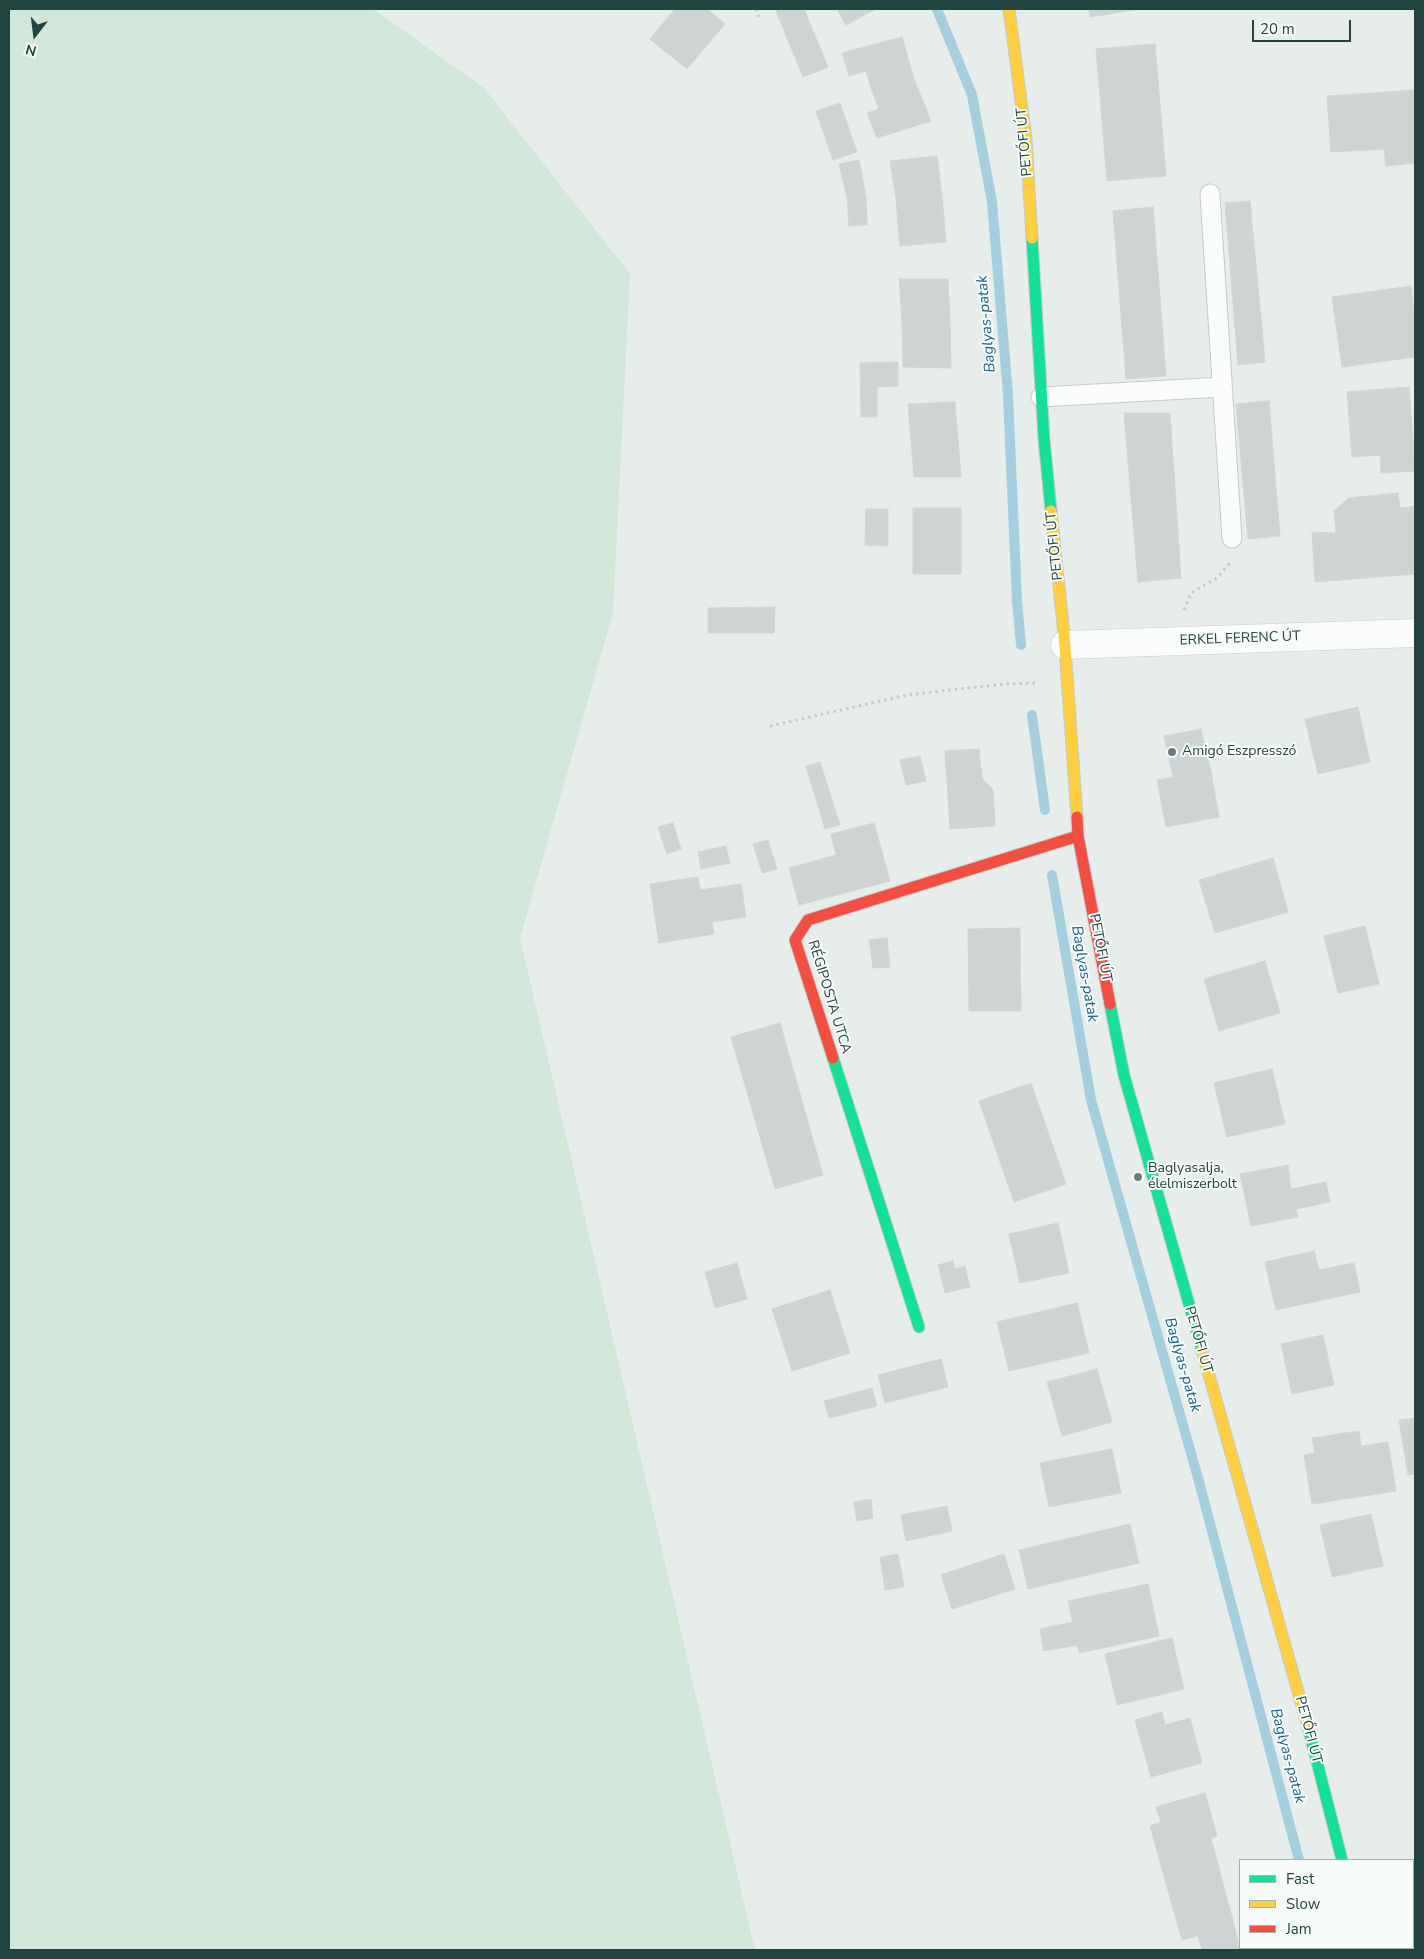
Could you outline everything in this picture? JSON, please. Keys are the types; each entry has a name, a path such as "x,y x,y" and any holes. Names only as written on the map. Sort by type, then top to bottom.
{"street":[{"name":"PETŐFI ÚT","path":"1009,9 1026,139 1044,439 1065,644 1078,836 1124,1075 1309,1732 1342,1859"},
{"name":"ERKEL FERENC ÚT","path":"1065,644 1415,633"},
{"name":"RÉGIPOSTA UTCA","path":"919,1327 795,940 808,920 1078,836"}],"lane":[{"path":"1210,194 1232,538"},
{"path":"1041,397 1222,387"}],"path":[{"path":"756,9 759,17"},
{"path":"1184,641 1183,614 1186,601 1191,593 1217,578 1228,566 1233,556 1232,538"},
{"path":"770,726 907,696 1004,684 1067,682"}],"green space":[{"path":"9,9 373,9 484,88 630,274 613,613 520,938 755,1950 9,1950"}],"building":[{"path":"675,9 707,9 725,24 687,69 650,39"},
{"path":"782,9 804,9 828,67 803,77 776,11"},
{"path":"837,9 876,9 846,25"},
{"path":"1089,9 1140,9 1090,17"},
{"path":"902,37 914,79 872,91 866,71 849,76 842,53"},
{"path":"1155,44 1166,176 1107,181 1096,49"},
{"path":"914,79 931,121 877,138 867,113 879,109 872,91"},
{"path":"1415,90 1415,163 1386,166 1384,149 1331,152 1327,96"},
{"path":"840,103 857,152 833,160 816,111"},
{"path":"937,156 942,195 896,199 890,161"},
{"path":"859,160 866,197 847,198 839,164"},
{"path":"942,195 946,242 900,246 896,199"},
{"path":"866,197 867,225 849,226 847,198"},
{"path":"1250,201 1265,362 1238,365 1225,203"},
{"path":"1153,207 1166,376 1126,379 1113,211"},
{"path":"899,279 948,279 950,323 902,322"},
{"path":"1411,286 1415,319 1415,357 1342,367 1332,297"},
{"path":"902,322 950,323 951,368 903,367"},
{"path":"898,362 898,386 877,387 877,417 861,417 860,363"},
{"path":"1409,387 1415,471 1381,473 1380,455 1352,457 1347,392"},
{"path":"1269,401 1280,536 1248,539 1236,404"},
{"path":"955,402 961,477 914,477 908,404"},
{"path":"1124,413 1170,413 1181,578 1138,582"},
{"path":"1398,493 1400,508 1415,506 1415,574 1315,582 1312,532 1336,533 1334,511 1349,498"},
{"path":"913,508 961,508 961,574 913,574"},
{"path":"866,509 888,509 888,546 865,545"},
{"path":"775,607 774,633 708,633 708,608"},
{"path":"1358,707 1370,762 1318,774 1305,719"},
{"path":"1201,729 1211,771 1173,777 1164,736"},
{"path":"979,749 982,778 993,790 995,826 950,829 945,751"},
{"path":"920,756 926,781 906,785 900,760"},
{"path":"820,762 840,825 825,829 806,766"},
{"path":"1211,771 1219,817 1166,827 1157,780"},
{"path":"673,823 681,849 667,854 658,827"},
{"path":"874,823 890,881 799,905 789,868 836,855 831,834"},
{"path":"768,840 777,869 762,873 753,844"},
{"path":"726,846 730,863 701,869 698,852"},
{"path":"1273,858 1288,912 1215,933 1199,880"},
{"path":"698,877 700,890 741,884 746,917 712,922 714,934 659,943 650,884"},
{"path":"1365,926 1379,984 1338,993 1324,936"},
{"path":"1020,928 1021,1011 969,1011 968,929"},
{"path":"887,938 890,967 873,968 869,940"},
{"path":"1265,961 1280,1013 1219,1031 1204,979"},
{"path":"780,1023 823,1175 775,1189 731,1037"},
{"path":"1272,1069 1285,1124 1227,1137 1214,1083"},
{"path":"1031,1083 1066,1184 1014,1202 979,1101"},
{"path":"1288,1165 1291,1189 1298,1217 1251,1226 1240,1174"},
{"path":"1326,1182 1330,1202 1296,1209 1291,1189"},
{"path":"1058,1223 1069,1273 1020,1283 1009,1234"},
{"path":"1314,1251 1319,1270 1354,1263 1360,1292 1276,1310 1265,1262"},
{"path":"953,1261 955,1269 965,1266 970,1287 945,1293 938,1265"},
{"path":"737,1263 747,1299 715,1308 705,1272"},
{"path":"830,1290 850,1353 792,1371 772,1309"},
{"path":"1077,1303 1089,1353 1009,1371 997,1322"},
{"path":"1323,1335 1334,1385 1292,1394 1281,1344"},
{"path":"941,1359 948,1387 885,1403 878,1375"},
{"path":"1097,1369 1112,1422 1062,1436 1047,1382"},
{"path":"872,1388 877,1406 829,1418 824,1401"},
{"path":"1415,1418 1415,1474 1408,1475 1399,1420"},
{"path":"1359,1431 1361,1446 1388,1442 1396,1491 1312,1504 1304,1455 1315,1453 1312,1438"},
{"path":"1112,1449 1121,1493 1049,1507 1040,1463"},
{"path":"871,1499 873,1518 857,1521 854,1502"},
{"path":"947,1506 952,1531 906,1541 901,1515"},
{"path":"1371,1514 1383,1566 1332,1577 1320,1525"},
{"path":"1130,1524 1139,1563 1028,1589 1019,1550"},
{"path":"898,1554 904,1587 885,1590 880,1557"},
{"path":"1004,1554 1015,1589 952,1609 941,1575"},
{"path":"1148,1584 1159,1636 1079,1653 1068,1601"},
{"path":"1073,1622 1077,1645 1044,1651 1040,1629"},
{"path":"1172,1638 1184,1689 1117,1705 1105,1654"},
{"path":"1162,1712 1165,1725 1190,1718 1202,1763 1151,1777 1135,1720"},
{"path":"1205,1793 1217,1836 1211,1838 1220,1872 1167,1887 1150,1826 1161,1822 1156,1807"},
{"path":"1220,1872 1239,1949 1242,1950 1202,1950 1198,1936 1182,1940 1167,1887"},
{"path":"1415,1877 1414,1916 1414,1878"}],"waterway":[{"name":"Baglyas-patak","path":"937,9 972,95 992,202 1008,395 1017,601 1021,645"},
{"name":"Baglyas-patak","path":"1032,715 1045,810"},
{"name":"Baglyas-patak","path":"1052,875 1091,1100 1198,1478 1299,1859"}],"traffic: fast":[{"path":"1032,238 1044,439 1051,511"},
{"path":"1110,1004 1124,1075 1202,1350"},
{"path":"833,1058 919,1327"},
{"path":"1308,1727 1342,1859"}],"traffic: slow":[{"path":"1009,9 1026,139 1032,238"},
{"path":"1051,511 1064,634 1077,817"},
{"path":"1202,1350 1308,1727"}],"traffic: jam":[{"path":"1077,817 1078,836 1110,1004"},
{"path":"833,1058 795,940 808,920 1078,836"}],"place":[{"name":"Amigó Eszpresszó","path":"1172,752"},
{"name":"Baglyasalja, élelmiszerbolt","path":"1138,1177"}]}
